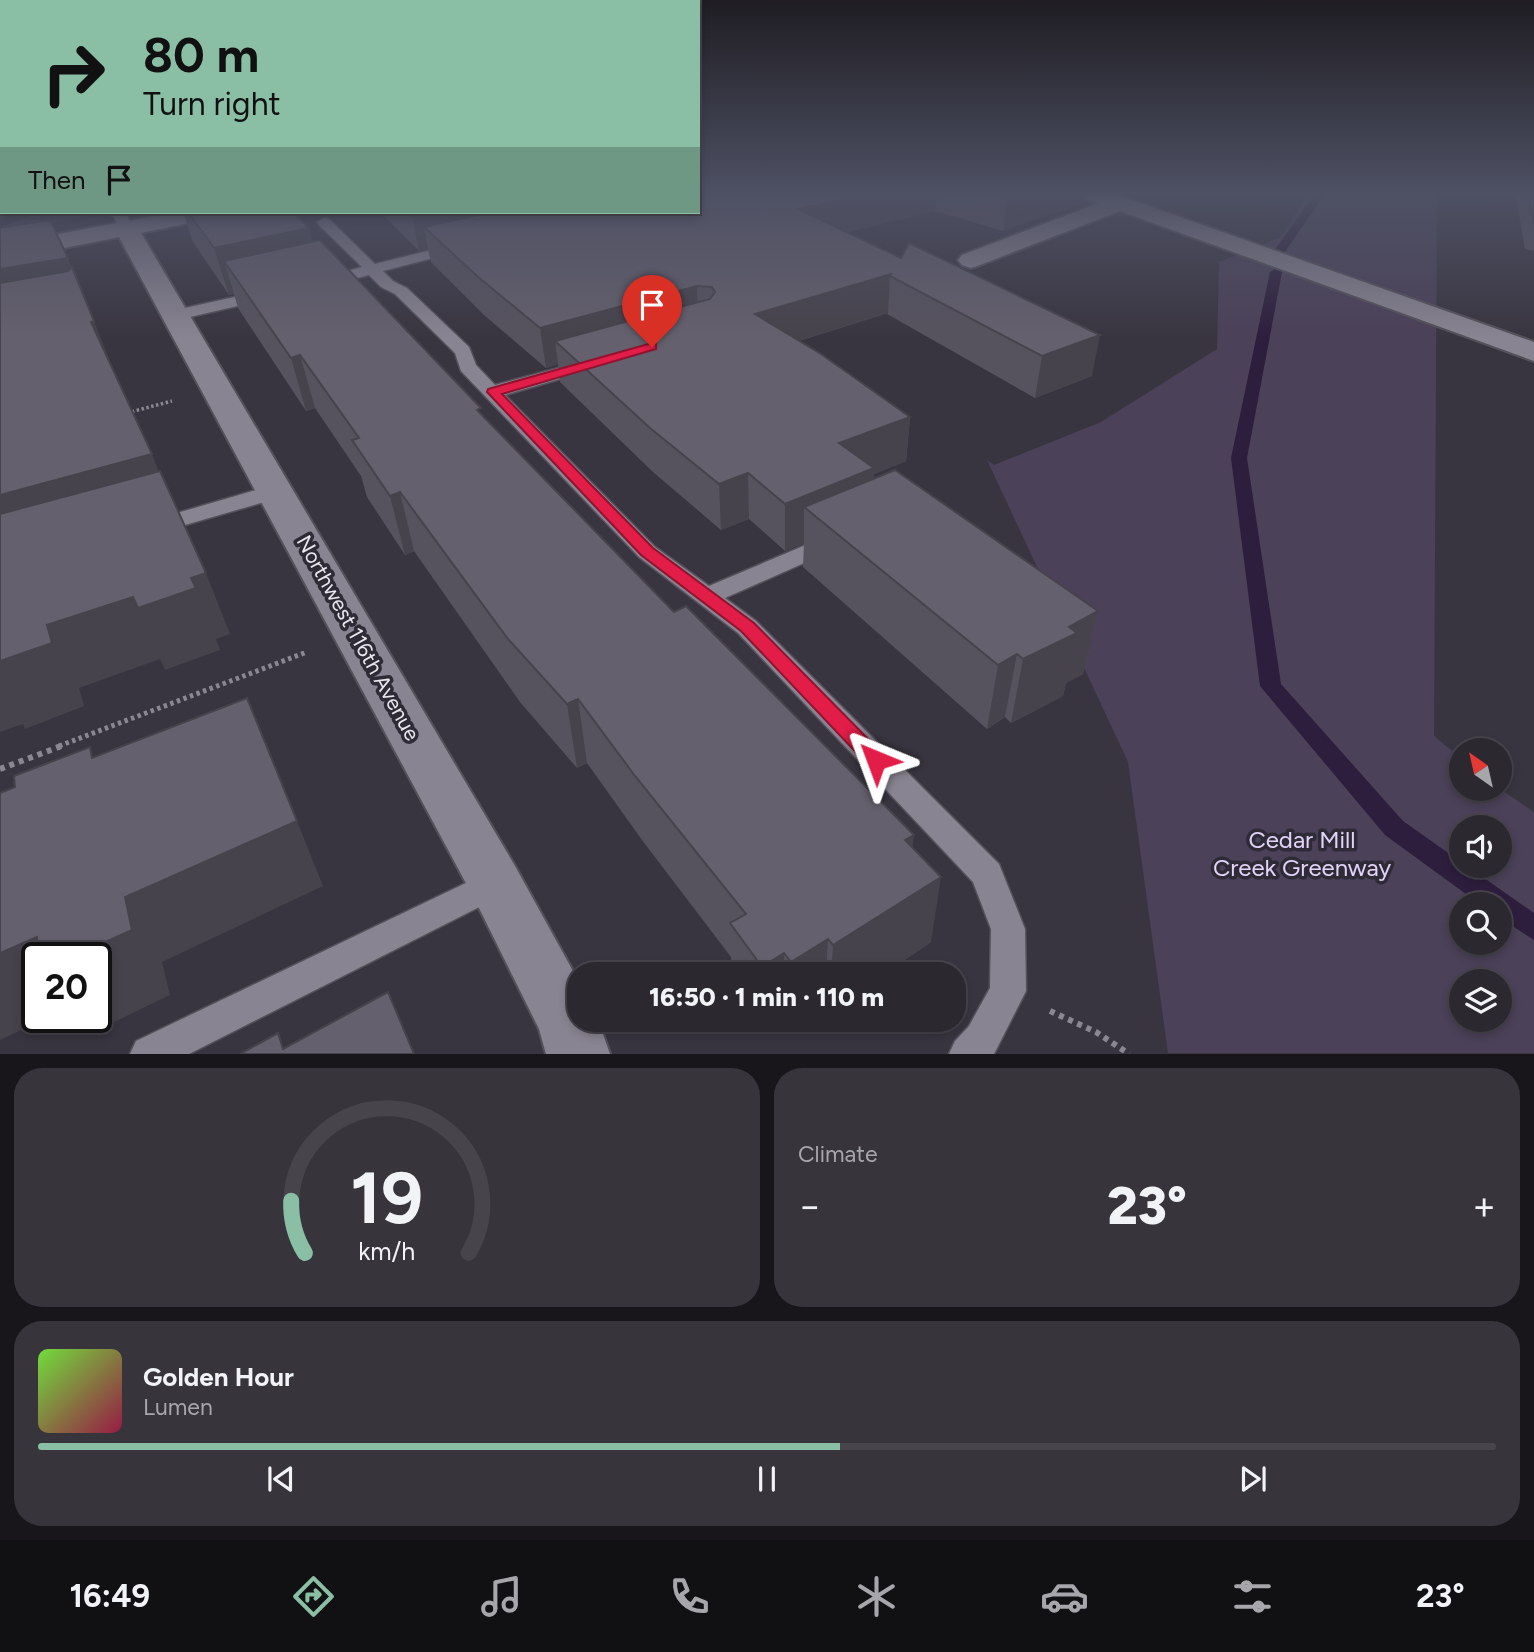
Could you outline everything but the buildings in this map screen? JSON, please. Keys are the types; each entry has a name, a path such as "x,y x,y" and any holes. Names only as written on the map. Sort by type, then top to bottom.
{"street":[{"path":"0,253 48,240"},
{"name":"Northwest 116th Avenue","path":"134,240 495,883 568,1023 578,1054"},
{"path":"971,260 1023,240"},
{"path":"1223,240 1534,352"}],"lane":[{"path":"343,240 387,284 401,291 463,351 467,367 647,552 747,627 987,874 1008,929 1008,991 982,1039 968,1054"},
{"path":"308,286 374,271 410,258 475,244"},
{"path":"177,315 282,291"},
{"path":"493,392 599,362"},
{"path":"132,534 276,491"},
{"path":"708,596 846,536"},
{"path":"149,1054 495,883"}],"path":[{"path":"124,414 218,390"},
{"path":"0,769 355,634"},
{"path":"1008,991 1096,1032 1129,1054"}],"green space":[{"name":"Cedar Mill Creek Greenway","path":"1273,240 1437,240 1434,736 1449,748 1449,802 1512,802 1512,797 1534,812 1534,1053 1168,1053 1128,762 987,460 994,465 1101,422 1217,349 1219,262"}],"waterway":[{"path":"1280,251 1288,240"},
{"path":"1276,272 1239,458 1271,686 1394,828 1534,928"}],"route":[{"path":"652,347 493,392 647,552 747,627 876,760"}]}
